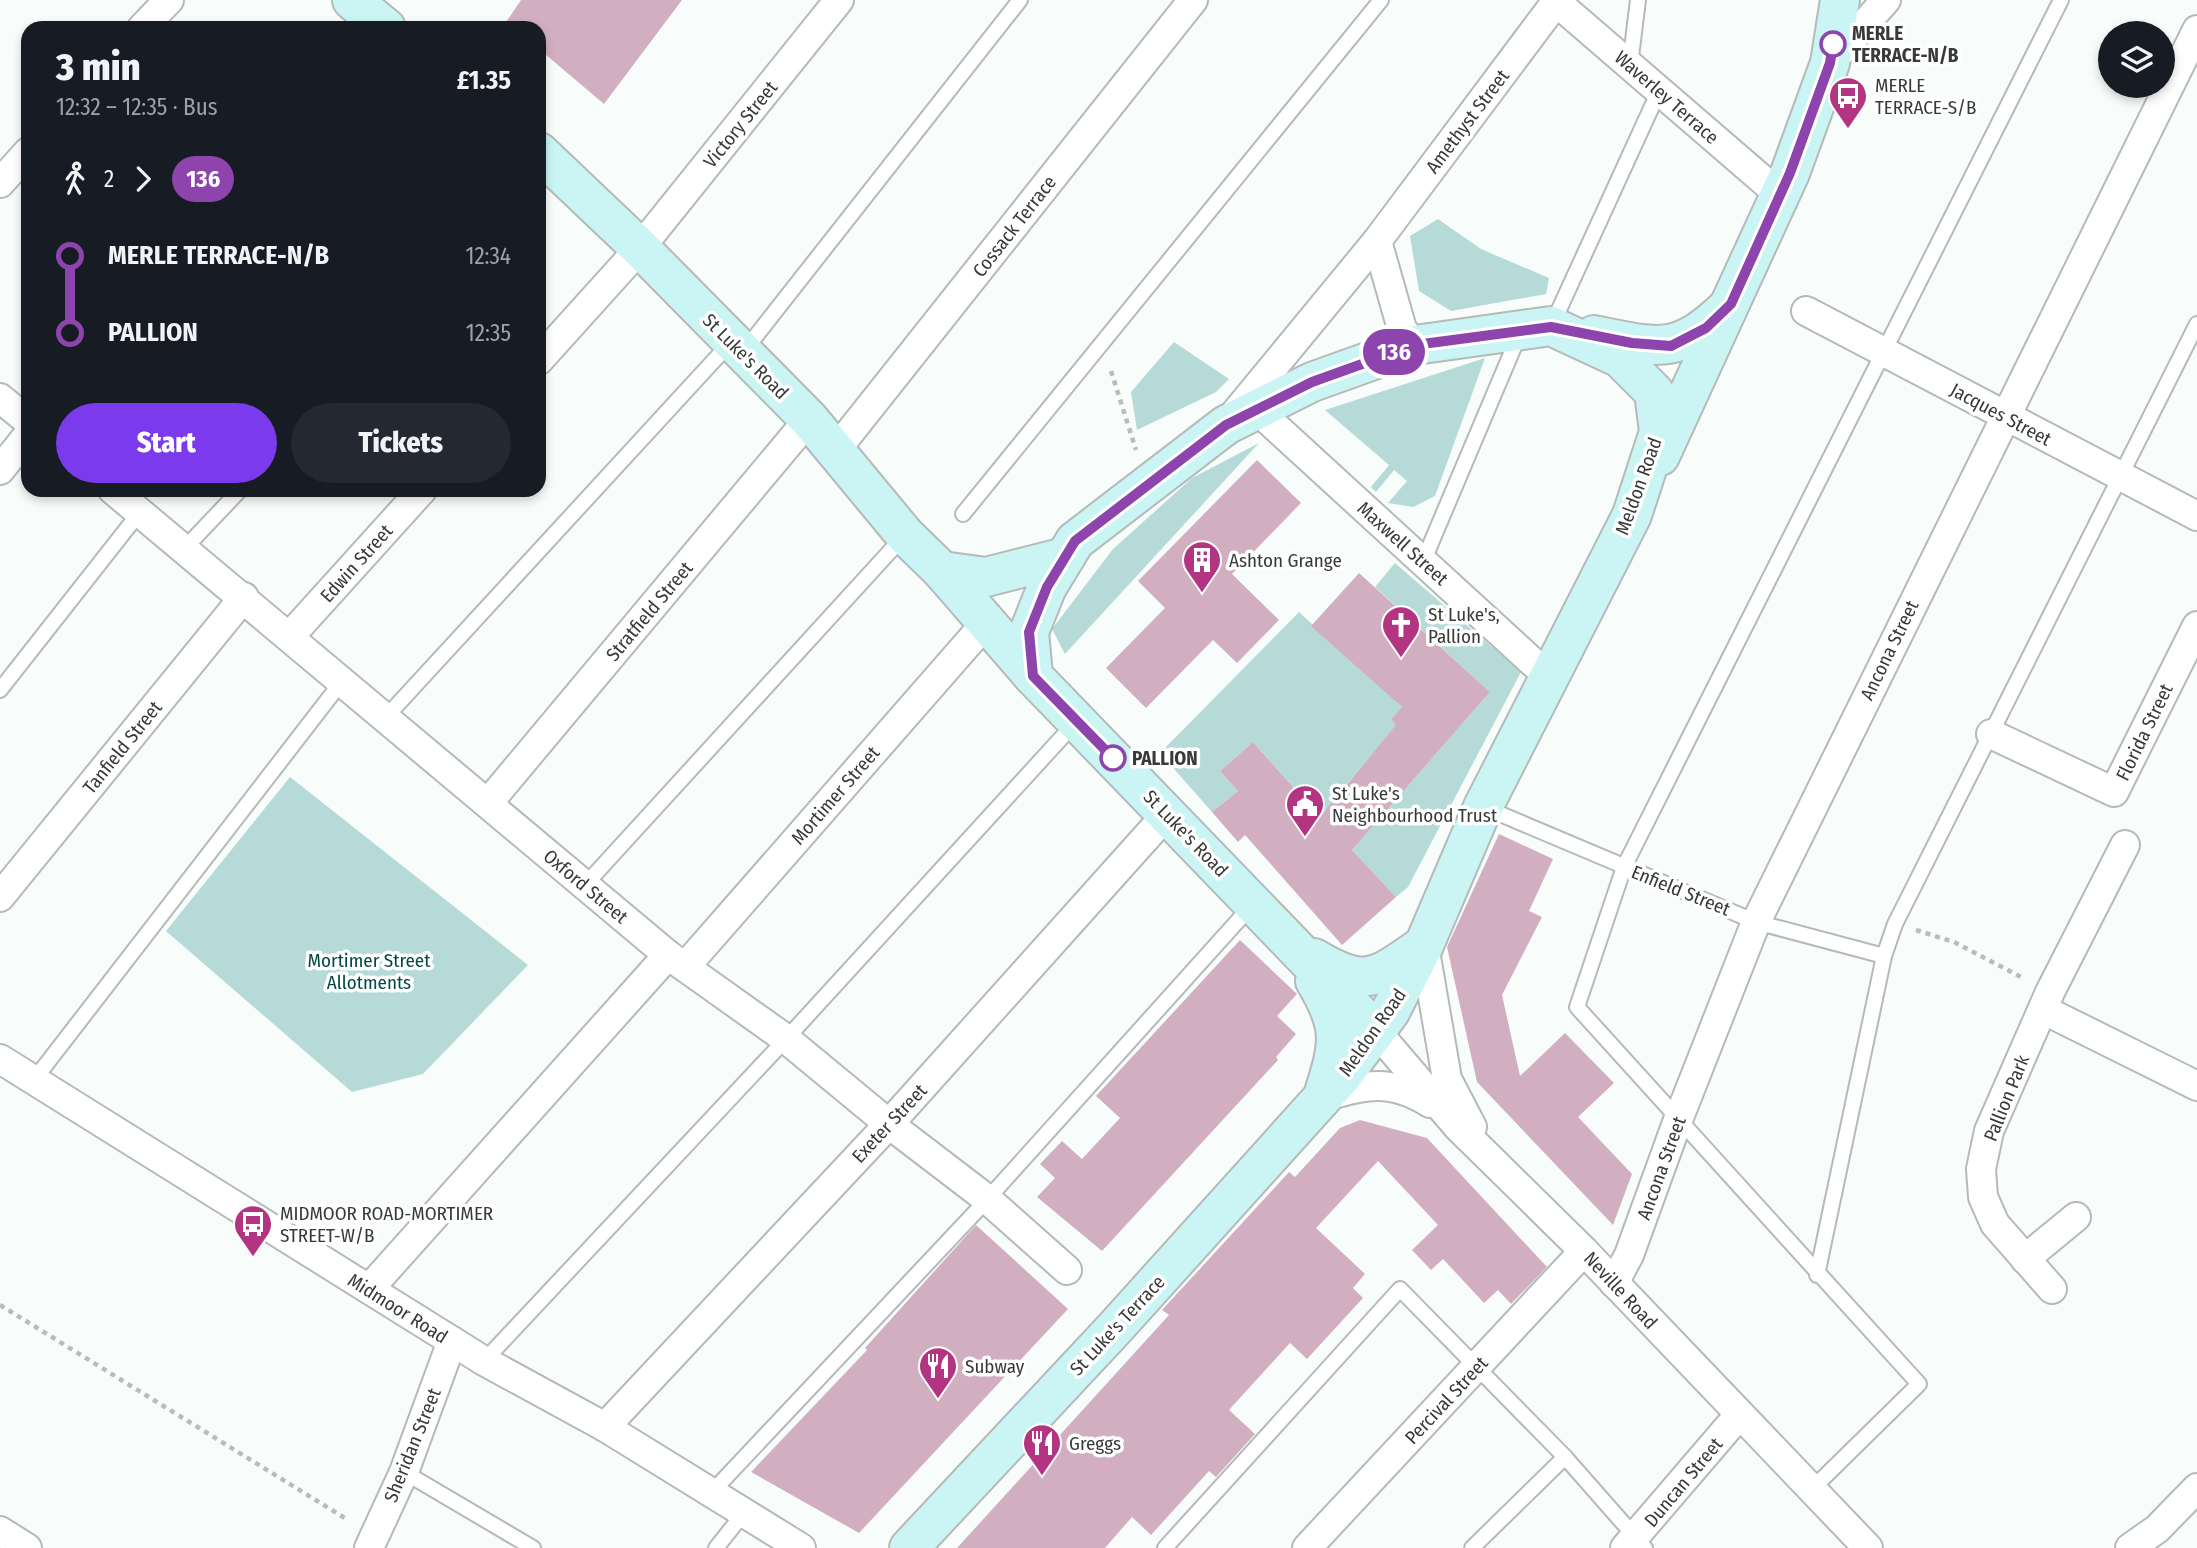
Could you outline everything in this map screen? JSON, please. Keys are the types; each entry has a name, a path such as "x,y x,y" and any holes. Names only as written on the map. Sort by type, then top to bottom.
{"street":[{"path":"149,21 169,0"},
{"path":"352,0 378,21"},
{"name":"Victory Street","path":"640,248 839,0"},
{"name":"Cossack Terrace","path":"835,451 1193,0"},
{"path":"1632,515 1780,195 1830,63 1840,0"},
{"path":"1830,63 1886,0"},
{"name":"Waverley Terrace","path":"1555,1 1780,195"},
{"name":"Amethyst Street","path":"1241,417 1377,241 1555,1"},
{"name":"Ancona Street","path":"1614,1283 1629,1255 1678,1119 1756,922 2197,30"},
{"path":"0,183 21,160"},
{"name":"St Luke's Road","path":"546,166 640,248 809,419 905,535 942,570 985,624 1033,676 1376,1031"},
{"path":"1377,241 1402,329 1415,345"},
{"path":"546,352 640,248"},
{"path":"1033,676 1029,632 1047,587 1075,541 1147,484 1241,417 1312,382 1415,345 1536,329 1671,346 1706,328 1731,304"},
{"name":"Jacques Street","path":"1805,311 2197,516"},
{"name":"Meldon Road","path":"1322,1098 1376,1031 1405,987 1483,807 1632,515 1658,432 1654,392 1620,358 1536,329"},
{"path":"0,398 21,415"},
{"name":"Maxwell Street","path":"1241,417 1423,562 1549,677"},
{"name":"Stratfield Street","path":"488,803 809,419"},
{"path":"0,470 21,444"},
{"name":"Oxford Street","path":"122,497 677,961 786,1039 889,1125 987,1199 1067,1270"},
{"name":"Edwin Street","path":"290,636 416,497"},
{"path":"942,570 986,577 1065,557"},
{"name":"Tanfield Street","path":"0,897 244,597"},
{"name":"Mortimer Street","path":"369,1289 677,961 985,624"},
{"name":"Florida Street","path":"1991,734 2114,792 2197,626"},
{"name":"Exeter Street","path":"605,1427 889,1125 1168,813"},
{"name":"Pallion Park","path":"2052,1289 1996,1224 1983,1197 1981,1169 1989,1131 2047,1001 2125,845"},
{"path":"1295,947 1343,974 1358,978 1372,977 1424,945 1447,1079 1458,1105 1494,1163"},
{"path":"1295,947 1336,1024 1338,1039 1322,1098 1372,1085 1393,1086 1408,1089 1441,1110"},
{"path":"2047,1001 2197,1086"},
{"name":"Neville Road","path":"1376,1031 1441,1110 1584,1251 1868,1548"},
{"name":"Midmoor Road","path":"0,1059 484,1361 605,1427 801,1548"},
{"name":"St Luke's Terrace","path":"909,1548 1114,1329 1322,1098"},
{"path":"2025,1259 2076,1217"},
{"name":"Percival Street","path":"1307,1548 1584,1251"},
{"name":"Sheridan Street","path":"371,1542 404,1472 452,1341"},
{"name":"Duncan Street","path":"1635,1545 1739,1415"},
{"path":"2130,1548 2157,1528 2197,1488"},
{"path":"0,1531 27,1548"}],"lane":[{"path":"386,717 737,347 1020,0"},
{"path":"963,514 1381,0"},
{"path":"1630,65 1638,0"},
{"path":"1811,1490 1919,1384 1817,1275 1577,1007 1624,867 2061,0"},
{"path":"1423,562 1536,329 1659,91"},
{"path":"1817,1275 1884,956 1895,924 2197,324"},
{"path":"185,548 233,497"},
{"path":"0,690 141,512"},
{"path":"585,885 905,535"},
{"path":"34,1080 343,680"},
{"path":"484,1361 786,1039 1076,722"},
{"name":"Enfield Street","path":"1483,807 1756,922 1884,956"},
{"path":"712,1492 987,1199 1254,903"},
{"path":"1165,1548 1400,1289 1565,1457 1635,1545"},
{"path":"1472,1548 1565,1457"},
{"path":"404,1472 533,1548"},
{"path":"716,1548 743,1514"}],"path":[{"path":"1102,343 1147,484"},
{"path":"1895,924 1954,942 2047,1001"},
{"path":"0,1306 371,1542"}],"green space":[{"path":"1438,219 1481,249 1549,278 1546,294 1451,311 1419,291 1410,236"},
{"path":"1174,342 1229,379 1216,392 1137,430 1131,392"},
{"path":"1485,358 1435,496 1413,507 1388,503 1407,481 1394,470 1376,492 1371,487 1389,465 1325,410"},
{"path":"1259,443 1065,654 1052,629 1113,549 1192,478"},
{"path":"1395,563 1521,672 1408,887 1396,897 1352,850 1490,692 1375,587"},
{"path":"1299,612 1402,707 1391,719 1403,731 1373,753 1346,785 1352,793 1325,822 1253,742 1220,771 1238,791 1212,812 1160,753"},
{"name":"Mortimer Street Allotments","path":"290,777 528,965 423,1074 352,1092 166,931"}],"building":[{"path":"521,0 682,0 604,104 546,55 546,21 507,21"},
{"name":"Ashton Grange","path":"1257,460 1301,503 1232,574 1279,620 1237,663 1213,640 1146,708 1106,668 1165,608 1138,581"},
{"path":"1359,573 1490,692 1352,850 1396,897 1342,945 1245,835 1238,842 1212,812 1238,791 1220,771 1253,742 1320,817 1396,725 1391,719 1402,707 1311,626"},
{"path":"1499,834 1553,859 1529,911 1542,917 1502,995 1520,1076 1565,1033 1614,1083 1578,1117 1632,1174 1613,1225 1477,1082 1447,947"},
{"path":"1240,940 1297,994 1277,1016 1296,1034 1276,1057 1278,1060 1102,1251 1037,1197 1055,1178 1040,1164 1062,1141 1082,1159 1120,1118 1096,1096"},
{"path":"1360,1120 1427,1138 1547,1267 1511,1304 1498,1290 1484,1303 1443,1259 1431,1270 1412,1250 1438,1225 1378,1161 1316,1228 1365,1274 1353,1288 1363,1298 1307,1359 1290,1343 1229,1410 1255,1434 1216,1477 1209,1471 1151,1535 1132,1517 1105,1548 957,1548 1169,1315 1162,1310 1289,1172 1295,1177 1340,1128"},
{"path":"976,1225 1068,1309 859,1533 751,1472 867,1350 865,1348"}],"bus line":[{"name":"136","path":"1113,758 1033,676 1029,632 1047,587 1075,541 1226,425 1312,382 1415,345 1551,327 1632,343 1671,346 1706,328 1731,304 1790,173 1830,63 1833,44"}],"place":[{"name":"MERLE TERRACE-N/B","path":"1833,44"},
{"name":"MERLE TERRACE-S/B","path":"1848,130"},
{"name":"Ashton Grange","path":"1202,594"},
{"name":"St Luke's, Pallion","path":"1401,659"},
{"name":"PALLION","path":"1113,758"},
{"name":"St Luke's Neighbourhood Trust","path":"1305,838"},
{"name":"MIDMOOR ROAD-MORTIMER STREET-W/B","path":"253,1258"},
{"name":"Subway","path":"938,1400"},
{"name":"Greggs","path":"1042,1477"}]}
